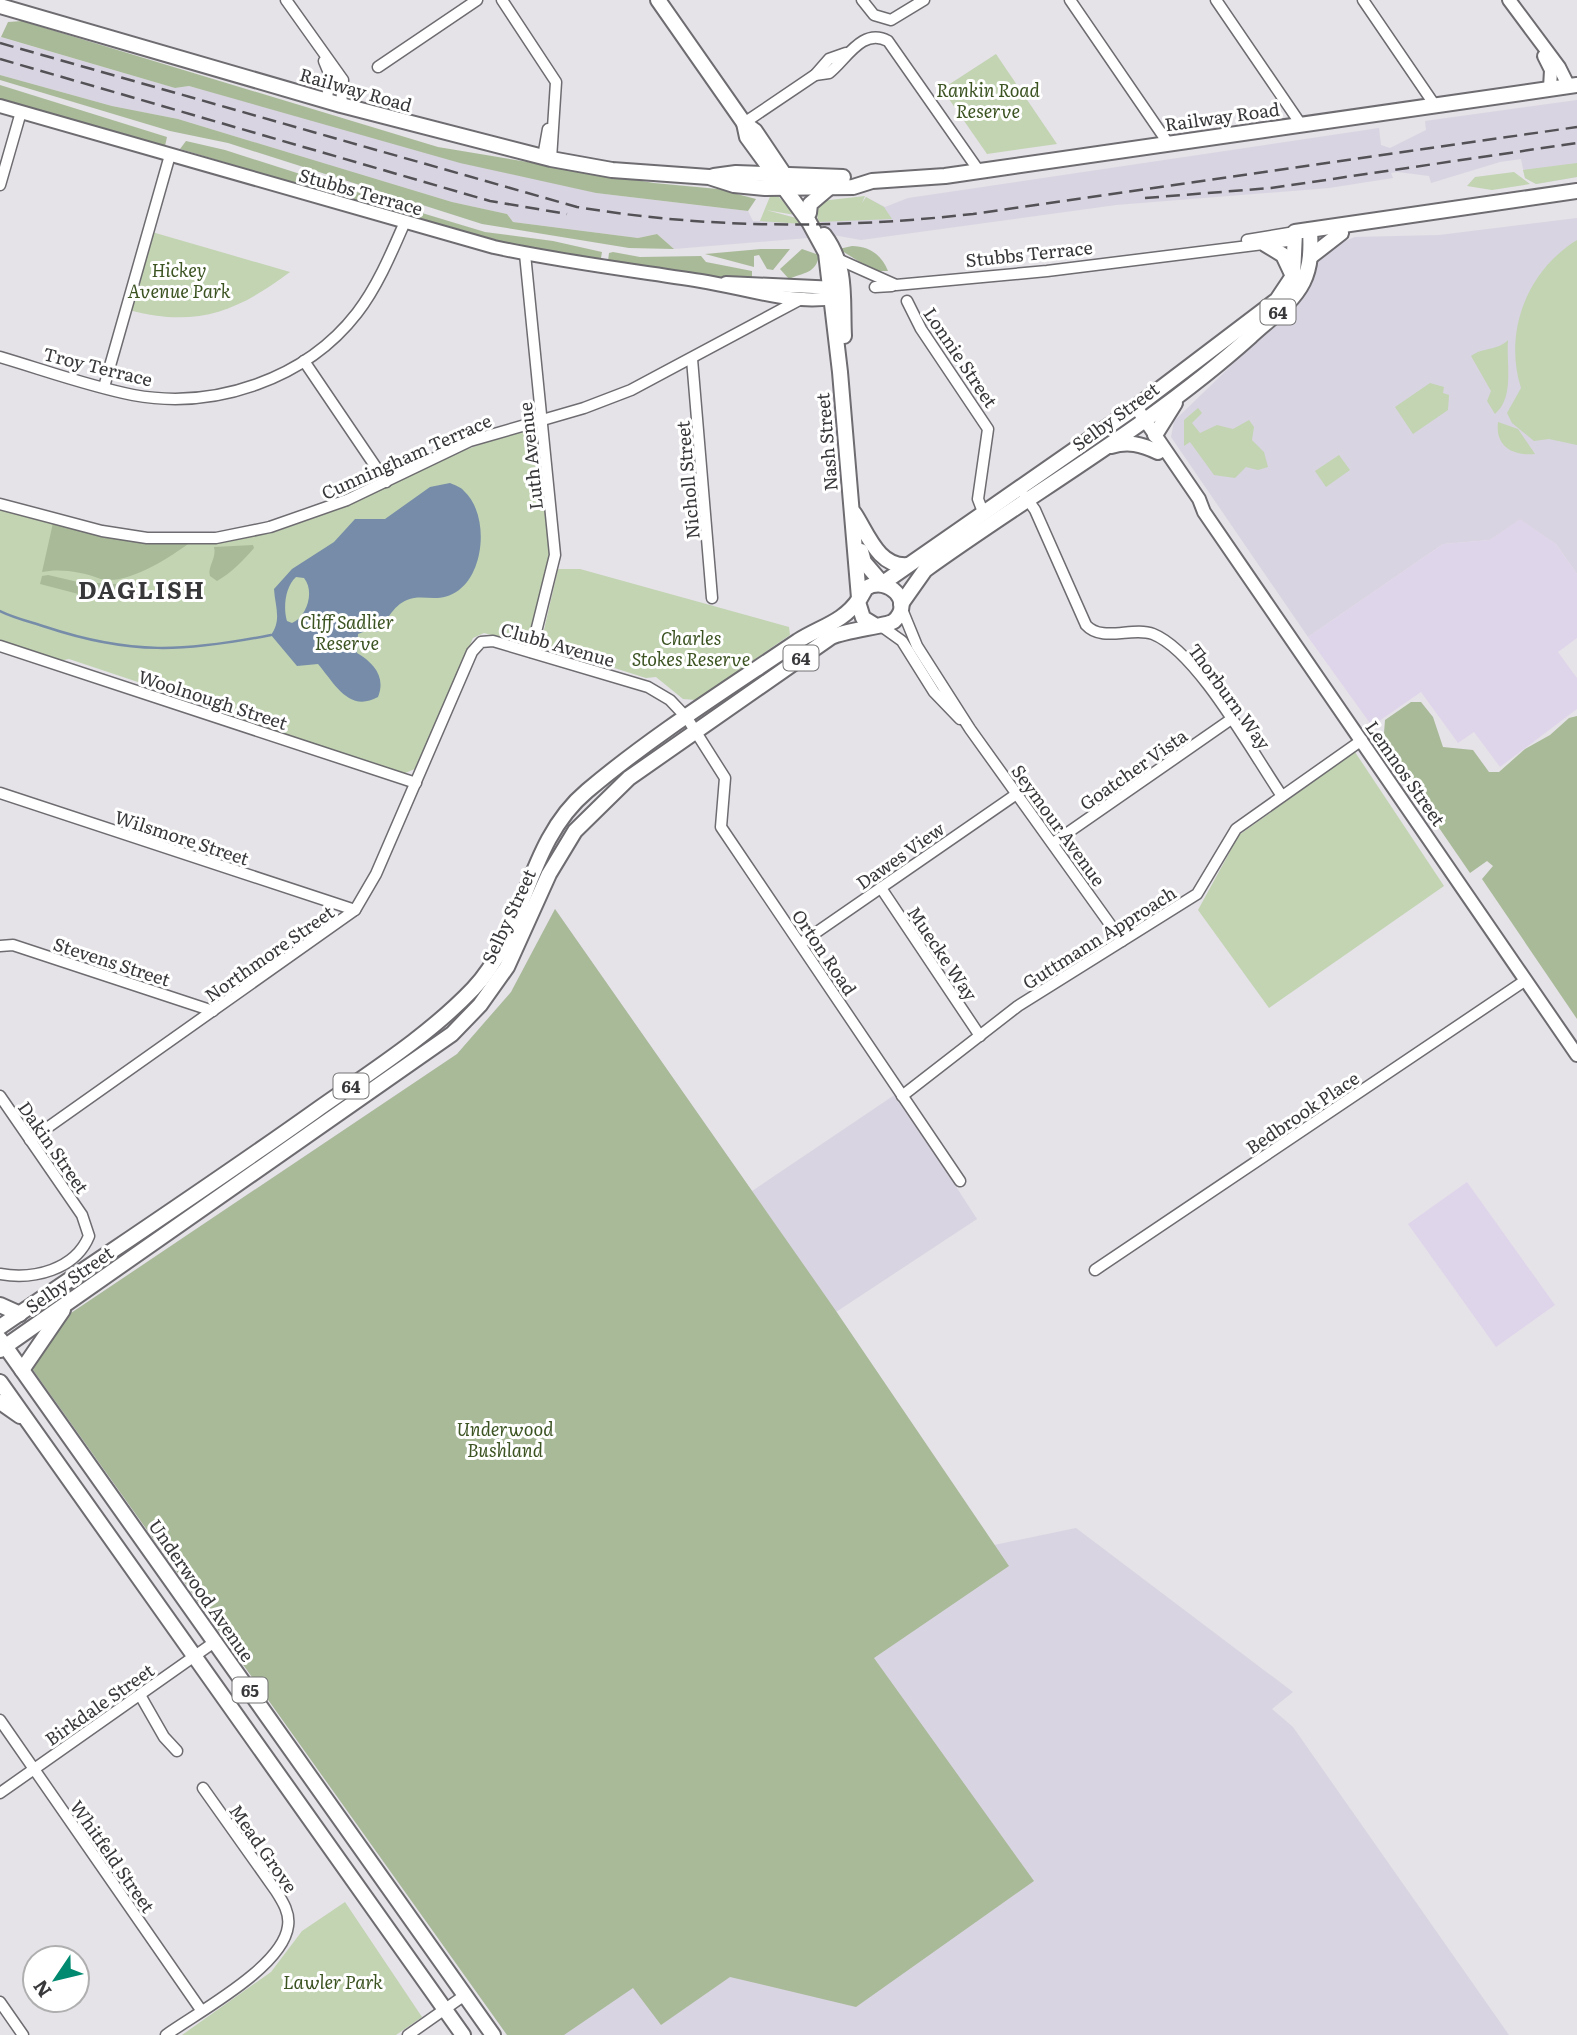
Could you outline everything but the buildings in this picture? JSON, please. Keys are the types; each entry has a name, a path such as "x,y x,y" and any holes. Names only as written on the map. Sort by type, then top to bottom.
{"main road":[{"path":"658,0 744,123 755,131 784,182"},
{"name":"Railway Road","path":"0,6 22,6 341,105 547,158 612,170 709,177 734,185 850,177 872,181"},
{"name":"Railway Road","path":"784,182 853,187 872,181 979,171 1572,85"},
{"name":"Nash Street","path":"784,182 809,213 834,263 838,292 840,372 859,599"},
{"name":"Nash Street","path":"784,182 834,263"},
{"path":"809,213 810,204 830,187"},
{"name":"Stubbs Terrace","path":"1303,235 1577,191"},
{"name":"Stubbs Terrace","path":"1303,235 1341,233 1577,197"},
{"path":"1310,257 1341,233"},
{"name":"Selby Street","path":"882,583 1019,487 1193,384 1287,303 1303,282 1310,257 1303,235"},
{"name":"64","path":"1293,276 1303,235"},
{"path":"1265,244 1283,255 1293,276"},
{"name":"Selby Street","path":"901,605 925,570 1106,448 1137,415 1273,304 1285,291 1293,276"},
{"path":"1155,435 1170,409 1193,384"},
{"path":"1106,448 1125,442 1158,452"},
{"path":"852,508 876,549 896,564 908,565"},
{"name":"Nash Street","path":"852,508 863,558 882,583"},
{"path":"859,599 861,616 878,626 894,621 901,605 897,592 882,583"},
{"name":"64","path":"859,599 868,586 882,583"},
{"name":"Selby Street","path":"0,1327 144,1231 420,1037 476,986 509,931 547,838 573,803 617,766 813,631 842,618 859,599"},
{"name":"Selby Street","path":"2,1345 154,1244 452,1034 480,1004 507,967 562,851 588,815 629,778 831,637 857,627 878,626"},
{"path":"573,803 588,815"},
{"path":"295,1126 305,1139"},
{"path":"144,1231 154,1244"},
{"path":"22,1370 68,1303"},
{"path":"0,1305 20,1314"},
{"name":"Underwood Avenue","path":"2,1345 216,1641 493,2035"},
{"name":"65","path":"0,1382 463,2035"},
{"path":"0,1402 32,1425"}],"street":[{"path":"286,0 343,80 341,105"},
{"path":"502,0 556,82 547,158"},
{"path":"862,0 874,15 882,19 898,17 924,0"},
{"path":"1070,0 1168,143"},
{"path":"1216,0 1300,123"},
{"path":"1363,0 1434,104"},
{"path":"378,67 471,1"},
{"path":"1513,1 1539,43 1551,70 1550,88"},
{"path":"744,123 816,75 829,73 846,53 866,39 876,37 894,47 979,171"},
{"path":"1539,43 1572,85"},
{"path":"320,51 331,78 326,100"},
{"name":"Stubbs Terrace","path":"0,106 404,224 525,254 719,284 764,295 838,292"},
{"path":"0,185 21,112"},
{"path":"104,387 170,155"},
{"name":"Troy Terrace","path":"0,357 104,387 164,398 206,397 258,384 304,361 357,313 383,270 404,224"},
{"name":"Stubbs Terrace","path":"834,263 896,285 1059,270 1265,244 1303,235"},
{"name":"Stubbs Terrace","path":"1226,247 1237,242 1303,235"},
{"name":"Luth Avenue","path":"525,254 555,555 531,652"},
{"path":"805,292 834,263"},
{"path":"875,287 896,285"},
{"name":"Cunningham Terrace","path":"0,503 102,531 147,538 216,538 284,524 386,482 470,441 608,400 763,322 805,292"},
{"name":"Lonnie Street","path":"907,302 921,329 988,429 978,499 983,512"},
{"name":"Nicholl Street","path":"692,359 712,598"},
{"path":"304,361 386,482"},
{"name":"Lemnos Street","path":"1137,415 1155,435 1199,499 1204,512"},
{"name":"Lemnos Street","path":"1137,415 1158,452 1193,502 1204,512 1577,1055"},
{"name":"Thorburn Way","path":"1019,487 1089,629 1101,633 1153,634 1181,651 1282,796"},
{"name":"Seymour Avenue","path":"901,605 915,642 970,729 1122,941"},
{"name":"Seymour Avenue","path":"878,626 899,637 934,692 970,729"},
{"name":"Clubb Avenue","path":"476,645 493,641 649,687 670,700 696,732"},
{"name":"Northmore Street","path":"30,1140 355,910 376,874 476,645"},
{"name":"Woolnough Street","path":"0,646 415,783"},
{"name":"Goatcher Vista","path":"1054,843 1230,720"},
{"name":"Orton Road","path":"696,732 725,778 721,827 960,1181"},
{"name":"Guttmann Approach","path":"902,1096 1018,1006 1199,892 1236,829 1362,740"},
{"name":"Wilsmore Street","path":"0,793 355,910"},
{"name":"Dawes View","path":"801,943 1018,793"},
{"name":"Muecke Way","path":"881,888 979,1036"},
{"name":"Stevens Street","path":"0,946 13,945 213,1011"},
{"name":"Bedbrook Place","path":"1095,1270 1526,980"},
{"name":"Dakin Street","path":"0,1096 82,1215 89,1236 75,1256 58,1267 34,1275 0,1274"},
{"name":"Birkdale Street","path":"0,1793 216,1641"},
{"path":"140,1695 164,1737 177,1751"},
{"name":"Whitfeld Street","path":"0,1720 201,2010"},
{"name":"Mead Grove","path":"201,2010 266,1965 282,1945 288,1926 286,1908 260,1864 203,1788"},
{"path":"408,2035 465,1994"},
{"path":"0,2002 23,2035"},
{"path":"166,2035 201,2010"}],"shaded area":[{"path":"0,37 175,88 189,86 596,193 748,211 753,221 760,221 765,210 796,218 810,235 808,238 674,249 657,234 638,238 513,222 507,214 452,202 178,119 112,106 0,75"},
{"path":"1577,100 1577,177 1536,184 1525,178 1521,159 1500,162 1431,183 1429,176 1398,172 1391,173 1393,178 1329,188 1116,205 861,240 828,234 819,224 840,209 860,207 866,197 885,207 908,198 1379,128 1381,145 1390,148 1426,130 1425,121"},
{"path":"1577,218 1577,574 1556,544 1520,520 1490,540 1443,544 1308,637 1171,437 1174,421 1295,304 1320,251 1355,237 1439,235"},
{"path":"1520,519 1556,544 1577,574 1577,638 1558,652 1577,678 1577,709 1500,767 1474,732 1458,743 1421,692 1372,726 1308,637 1443,544 1490,540"},
{"name":"Underwood Bushland","path":"555,909 752,1191 896,1094 977,1219 836,1312 994,1545 1076,1528 1293,1692 1272,1709 1293,1727 1509,2035 507,2035 33,1370 71,1313 457,1054 511,992"},
{"path":"1467,1182 1555,1305 1496,1347 1408,1224"}],"green space":[{"path":"22,21 438,147 654,183 718,189 756,199 748,211 596,193 460,163 189,86 175,88 1,37 8,22"},
{"name":"Rankin Road Reserve","path":"996,54 1057,144 987,154 942,89"},
{"path":"0,75 112,106 178,119 452,202 507,214 513,222 638,238 657,234 674,249 629,248 482,224 228,143 170,131 0,80"},
{"path":"0,85 167,137 165,146 0,99"},
{"path":"186,141 225,150 413,210 412,218 180,149"},
{"path":"1577,163 1577,177 1536,184 1525,178 1523,170"},
{"path":"1514,172 1530,184 1492,190 1467,186 1475,177"},
{"path":"771,194 778,196 795,215 766,210 796,218 803,224 760,221"},
{"path":"865,196 862,203 866,197 884,207 892,219 818,222 816,205 821,201"},
{"path":"422,213 485,232 553,241 602,252 601,258 597,260 552,252 463,232 419,220"},
{"name":"Hickey Avenue Park","path":"152,232 290,272 252,297 214,313 175,317 129,310"},
{"path":"1577,240 1577,445 1549,439 1534,441 1512,423 1507,413 1521,388 1516,367 1518,324 1533,285 1545,268"},
{"path":"852,246 874,253 888,271 874,271 839,249"},
{"path":"790,249 773,270 767,269 759,255 754,256 754,267 705,254"},
{"path":"802,249 819,255 815,266 808,272 789,279 780,269"},
{"path":"609,253 640,257 701,256 706,262 752,271 752,278 714,277 608,261"},
{"path":"1508,340 1507,389 1501,407 1495,414 1487,401 1491,391 1471,356"},
{"path":"1430,383 1444,387 1443,393 1449,395 1448,410 1413,434 1395,407"},
{"path":"1198,408 1202,413 1192,423 1200,433 1217,425 1233,429 1249,420 1254,427 1252,440 1264,452 1268,467 1258,470 1246,467 1235,478 1214,475 1190,442 1184,446 1184,420"},
{"path":"1498,422 1518,429 1535,454 1520,453 1507,448 1499,438"},
{"name":"Cliff Sadlier Reserve","path":"523,429 535,433 539,440 550,524 550,554 530,636 521,643 484,633 473,638 417,768 403,774 233,718 228,712 69,659 59,661 0,641 0,508 100,537 149,544 215,543 275,532 350,505 440,459"},
{"path":"1339,455 1350,470 1326,487 1315,471"},
{"path":"53,523 120,539 188,544 145,570 120,579 108,580 78,572 42,572"},
{"path":"253,545 250,553 227,574 217,581 210,576 214,547"},
{"name":"Charles Stokes Reserve","path":"558,569 580,569 789,627 790,635 696,700 683,699 656,677 646,678 545,646 543,634"},
{"path":"42,576 78,582 116,584 119,590 109,602 40,584"},
{"path":"1411,702 1421,702 1433,717 1443,747 1473,750 1489,772 1499,772 1525,749 1550,735 1569,718 1577,716 1577,1019 1482,879 1493,866 1487,861 1470,873 1378,739 1384,733 1385,720"},
{"path":"1355,752 1444,886 1269,1008 1198,910 1239,835"},
{"name":"Underwood Bushland","path":"555,909 836,1311 1009,1566 874,1658 1034,1881 856,2007 730,1977 661,2025 633,1988 564,2035 507,2035 33,1370 35,1357 71,1313 457,1054 511,992"},
{"name":"Lawler Park","path":"345,1902 422,2017 396,2035 182,2035 271,1972 302,1931"}],"water":[{"path":"450,483 463,490 472,501 480,527 481,542 474,570 468,581 452,594 438,598 407,600 394,610 377,632 368,630 358,634 357,653 377,671 380,690 378,697 368,701 351,699 318,664 297,666 271,635 277,618 274,589 292,569 334,542 355,519 385,519 430,487","holes":["296,577 304,578 309,590 308,603 302,615 292,623 287,621 286,616 287,592"]}],"waterway":[{"path":"0,611 76,636 131,646 158,648 211,645 271,635"}],"railway":[{"path":"0,43 577,207 725,223 824,224 973,214 1577,127"},
{"path":"0,59 490,201 567,214"},
{"path":"1145,198 1271,188 1577,143"}],"district":[{"name":"DAGLISH","path":"142,588"}]}
